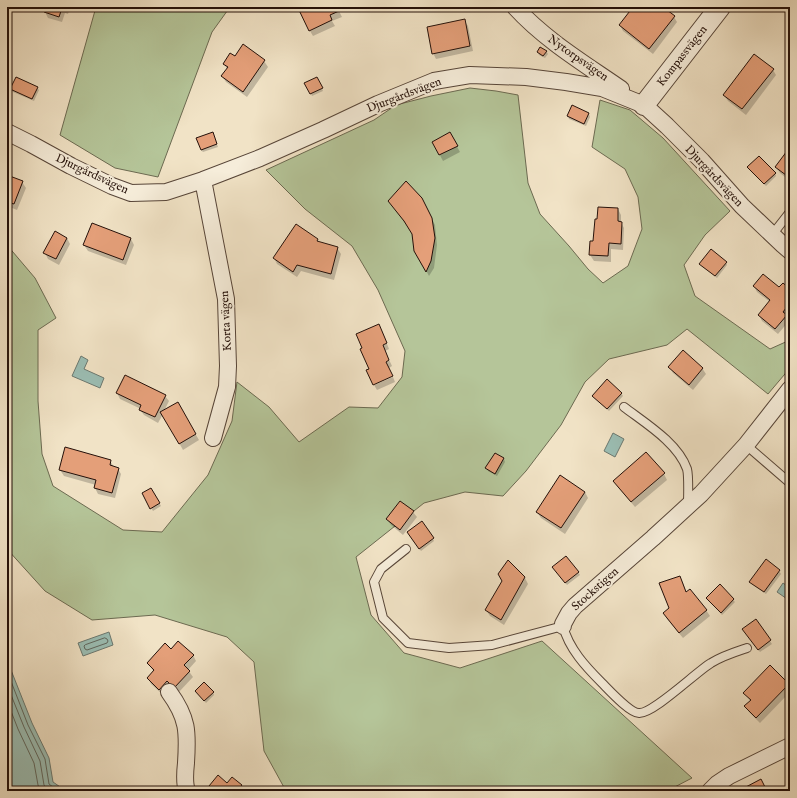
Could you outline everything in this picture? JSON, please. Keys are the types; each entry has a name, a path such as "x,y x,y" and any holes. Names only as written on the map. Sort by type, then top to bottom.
{"street":[{"name":"Nytorpsvägen","path":"515,7 545,36 644,105"},
{"name":"Kompassvägen","path":"644,105 720,7"},
{"name":"Djurgårdsvägen","path":"7,132 112,186 131,193 166,192 203,180 260,158 378,104 434,81 470,75 526,77 566,82 602,88 644,105 702,161 742,206 790,251"},
{"name":"Korta vägen","path":"203,180 226,299 228,366 227,387 213,438"},
{"name":"Stockstigen","path":"563,626 569,613 575,606 701,494 746,445 790,389"},
{"path":"169,692 178,703 184,718 187,734 185,773 187,791"},
{"path":"710,791 716,784 729,776 790,746"}],"lane":[{"path":"772,235 790,212"},
{"path":"624,407 666,439 681,456 687,470 688,506"},
{"path":"746,445 790,483"},
{"path":"406,549 380,569 374,582 383,618 408,643 449,648 492,645 563,626 565,634 573,649 586,666 632,711 641,714 656,706 711,663 747,648"}],"green space":[{"path":"96,7 230,7 212,32 158,177 115,168 60,135"},
{"path":"470,88 518,95 528,183 540,214 588,269 603,283 628,266 642,229 638,197 625,169 592,147 600,100 630,110 663,138 730,211 705,235 684,265 695,296 770,349 790,340 790,368 768,394 687,329 667,345 609,359 585,382 561,425 526,471 503,496 465,492 424,503 356,557 371,615 404,653 460,668 542,641 692,778 667,791 286,791 264,751 254,662 227,637 155,615 92,620 45,591 7,549 7,245 35,278 56,318 38,330 38,401 42,454 53,486 123,530 162,532 208,475 232,421 237,382 269,407 299,442 349,407 378,408 402,377 405,351 378,290 352,246 305,209 266,170 374,120 396,105"}],"water":[{"path":"81,356 88,360 84,369 104,378 100,388 72,376"},
{"path":"613,433 624,439 615,457 604,451"},
{"path":"783,583 790,588 790,601 777,592"},
{"path":"109,632 113,645 83,656 78,643"},
{"path":"7,660 32,723 49,758 53,782 66,791 7,791"}],"building":[{"path":"46,7 65,7 65,9 62,8 59,17 44,12"},
{"path":"337,7 339,11 330,15 332,20 309,31 298,8"},
{"path":"633,7 636,7 641,11 643,7 663,7 675,16 649,49 619,25"},
{"path":"465,19 470,46 432,54 427,27"},
{"path":"243,44 265,60 243,92 221,76 228,67 223,64 230,53 235,56"},
{"path":"540,47 547,51 543,56 537,52"},
{"path":"754,54 774,69 742,109 723,95"},
{"path":"16,77 38,87 32,99 10,89"},
{"path":"317,77 323,88 310,94 304,83"},
{"path":"572,105 589,113 584,124 567,116"},
{"path":"213,132 217,144 201,150 196,138"},
{"path":"450,132 458,146 439,155 432,142"},
{"path":"790,147 790,178 775,167"},
{"path":"759,156 776,173 764,184 747,167"},
{"path":"7,175 23,181 14,204 7,202"},
{"path":"406,181 422,198 432,218 435,238 431,261 426,272 414,251 412,234 388,201"},
{"path":"598,207 618,208 618,221 622,222 621,244 609,243 608,256 589,255 590,241 593,241 595,219 597,219"},
{"path":"92,223 131,238 123,260 83,245"},
{"path":"296,224 318,239 317,241 338,247 331,274 297,265 293,272 273,258"},
{"path":"55,231 67,238 56,259 43,253"},
{"path":"711,249 727,262 715,276 699,264"},
{"path":"763,274 779,287 783,283 790,289 790,303 783,312 787,315 775,329 758,315 770,300 753,286"},
{"path":"379,324 387,343 383,345 389,360 386,362 393,376 373,385 366,370 369,369 360,349 362,348 356,334"},
{"path":"683,350 703,368 689,385 668,367"},
{"path":"125,375 166,395 155,417 139,410 141,405 116,393"},
{"path":"607,379 622,393 607,409 592,396"},
{"path":"178,402 196,434 179,444 160,412"},
{"path":"65,447 111,460 110,465 119,468 112,493 94,488 96,480 59,470"},
{"path":"646,452 665,473 631,502 613,481"},
{"path":"495,453 504,458 495,474 485,468"},
{"path":"560,475 585,492 561,528 536,512"},
{"path":"151,488 160,503 150,509 142,493"},
{"path":"400,501 414,511 400,530 386,519"},
{"path":"422,521 434,538 419,549 407,532"},
{"path":"566,556 579,572 565,583 552,567"},
{"path":"766,559 780,570 764,592 749,582"},
{"path":"508,560 525,577 501,620 485,610 502,581 498,574"},
{"path":"680,576 686,592 690,589 707,610 679,633 663,613 669,608 659,583"},
{"path":"720,584 734,599 721,613 706,598"},
{"path":"756,619 771,640 758,650 742,629"},
{"path":"178,641 194,655 184,665 190,671 174,688 167,681 159,690 147,678 154,670 147,663 165,643 171,649"},
{"path":"770,665 789,684 756,718 744,706 751,700 743,693"},
{"path":"204,682 214,692 204,701 195,691"},
{"path":"218,775 227,783 232,777 242,785 237,791 215,791 209,786"},
{"path":"761,779 767,791 746,791 744,788"}]}
